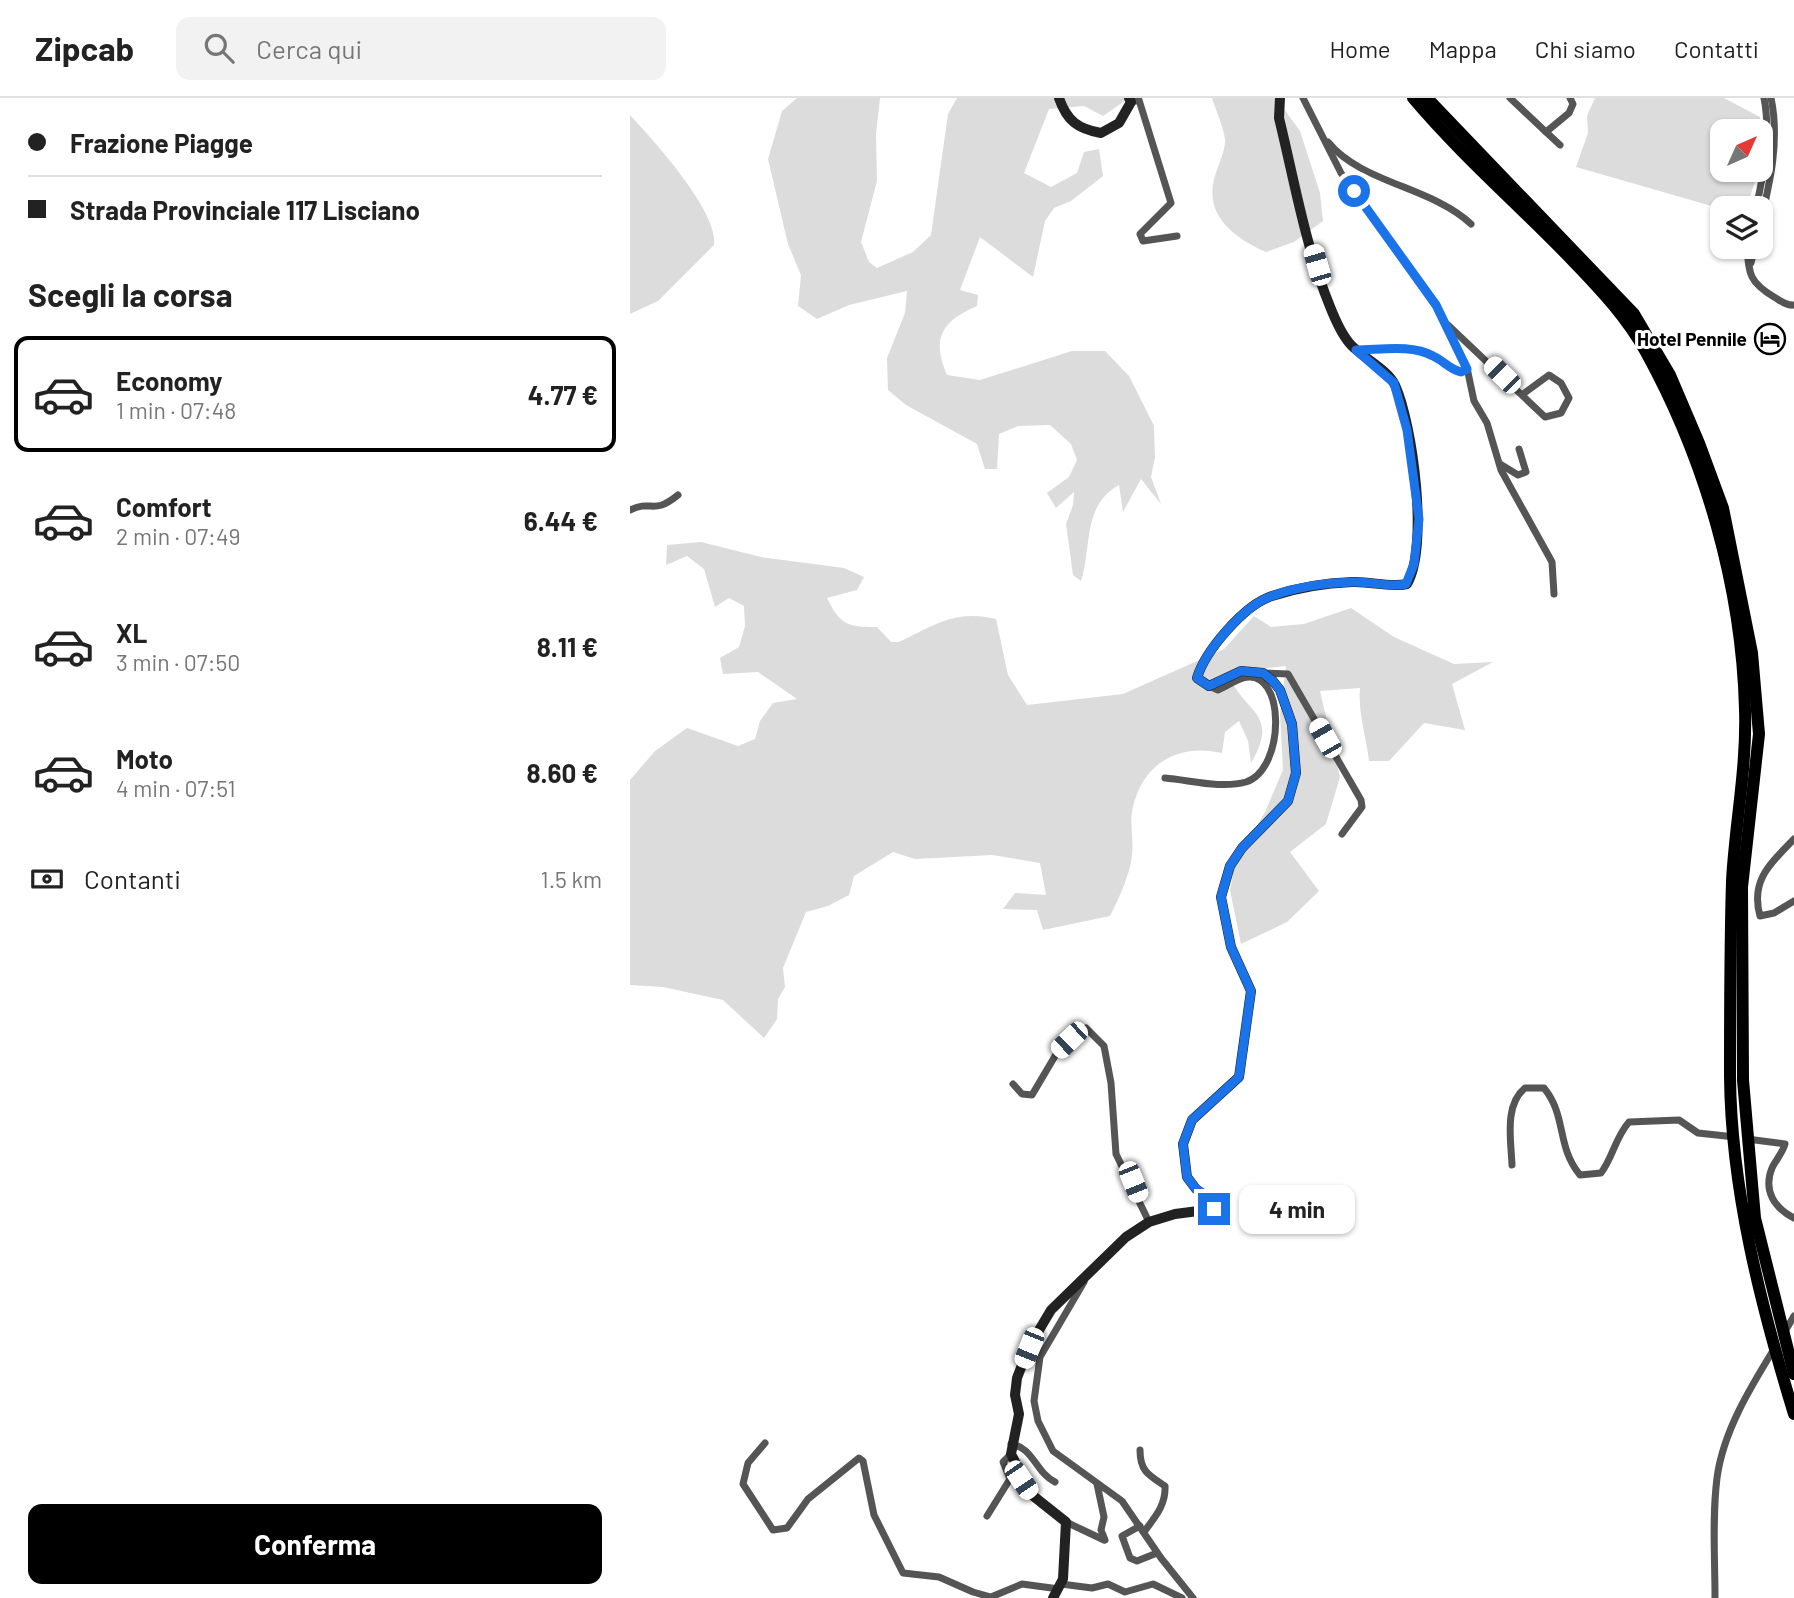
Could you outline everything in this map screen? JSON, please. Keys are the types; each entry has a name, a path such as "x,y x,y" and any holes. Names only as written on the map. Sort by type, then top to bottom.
{"highway":[{"path":"1413,98 1546,233 1626,320 1660,380 1708,499 1732,596 1743,672 1744,778 1732,879 1730,1080 1740,1181 1794,1414"},
{"path":"1427,98 1634,314 1670,375 1723,508 1752,653 1759,734 1742,887 1743,1080 1755,1218 1766,1297 1794,1374"}],"street":[{"path":"1059,98 1064,113 1080,130 1101,134 1119,123 1130,100 1139,100 1146,115 1171,203 1140,234 1143,242 1177,236"},
{"path":"1165,778 1240,783 1260,774 1269,762 1276,714 1266,685 1256,678 1242,678 1219,690 1197,678 1212,647 1252,607 1270,596 1350,582 1396,586 1406,584 1412,576 1419,519 1407,430 1394,383 1349,344 1329,304 1279,118 1280,98"},
{"path":"1303,98 1341,173 1416,276 1445,322 1467,369 1475,401 1487,423 1500,464 1552,562 1553,594"},
{"path":"1510,98 1560,145"},
{"path":"1546,132 1569,113 1573,104 1570,98"},
{"path":"1764,98 1770,112"},
{"path":"1763,195 1771,98"},
{"path":"1316,124 1330,145 1351,161 1443,203 1471,223"},
{"path":"1748,259 1749,270 1756,286 1782,301"},
{"path":"1749,270 1752,259"},
{"path":"1445,322 1545,417 1560,413 1569,398 1561,383 1549,375 1523,394"},
{"path":"1356,350 1411,349 1434,356 1449,369 1461,372 1467,369"},
{"path":"1500,464 1518,475 1526,472 1519,449"},
{"path":"630,510 669,505 678,495"},
{"path":"1209,686 1241,671 1288,674 1361,800 1362,807 1342,834"},
{"path":"987,1516 1010,1479 1003,1462 1011,1449 1019,1414 1015,1395 1017,1378 1029,1348 1051,1310 1106,1254 1149,1222 1190,1212 1210,1211 1216,1203 1196,1189 1187,1177 1183,1144 1192,1120 1239,1077 1251,991 1231,947 1221,897 1230,866 1242,848 1288,801 1296,773 1292,724 1280,690 1263,673"},
{"path":"1794,839 1760,874 1756,900 1760,916 1774,913 1794,901"},
{"path":"1013,1084 1022,1094 1032,1095 1058,1051 1086,1028 1093,1034 1104,1046 1116,1154 1149,1222"},
{"path":"1512,1165 1511,1119 1515,1096 1525,1088 1544,1088 1553,1099 1567,1159 1580,1175 1601,1173 1612,1159 1619,1134 1629,1122 1679,1120 1698,1133 1782,1143 1785,1145 1773,1167 1769,1189 1775,1204 1794,1218"},
{"path":"1088,1275 1040,1357 1034,1401 1038,1421 1053,1451 1122,1501 1157,1553 1193,1598"},
{"path":"1715,1598 1717,1479 1724,1447 1737,1415 1794,1316"},
{"path":"765,1443 748,1463 743,1484 773,1531 787,1528 808,1499 859,1458 863,1461 874,1515 903,1573 939,1577 991,1597 1022,1584 1058,1591 1108,1584 1125,1592 1153,1584 1182,1598"},
{"path":"1011,1449 1025,1449 1046,1478 1055,1482"},
{"path":"1011,1449 1032,1495 1066,1522 1105,1540 1101,1530 1104,1517 1097,1483"},
{"path":"1140,1450 1140,1465 1147,1475 1165,1486 1164,1501 1142,1529 1122,1536 1130,1558 1137,1561 1157,1553"},
{"path":"1058,1591 1066,1522"}],"shaded area":[{"path":"797,98 880,98 876,134 877,181 861,242 869,262 877,268 913,252 931,235 948,114 957,98 1129,98 1103,116 1084,106 1049,109 1024,173 1051,187 1077,173 1084,152 1099,149 1103,176 1071,201 1054,208 1045,221 1033,277 980,237 960,290 978,295 977,306 955,318 943,332 940,341 942,362 947,375 980,380 1072,351 1105,351 1129,376 1154,426 1155,457 1151,477 1161,504 1141,479 1123,512 1119,485 1107,494 1099,504 1090,528 1081,581 1073,575 1066,524 1073,505 1074,492 1056,508 1047,493 1069,477 1077,460 1071,444 1050,425 1018,426 999,434 997,469 985,469 977,444 906,405 888,390 887,358 905,313 907,291 849,305 817,319 798,306 801,275 788,244 768,159 782,111"},
{"path":"1212,98 1276,98 1300,131 1320,193 1323,221 1294,242 1266,252 1243,240 1217,213 1212,190 1225,139"},
{"path":"1595,98 1724,98 1760,119 1710,119 1710,182 1755,182 1750,196 1710,196 1710,206 1576,167 1588,133 1587,116"},
{"path":"630,115 668,158 695,196 706,214 714,245 658,301 630,314"},
{"path":"701,542 761,557 844,568 864,577 857,590 827,598 836,614 846,623 877,627 891,642 899,642 957,617 982,616 996,619 1008,675 1027,705 1123,694 1224,649 1254,616 1271,627 1304,624 1351,608 1394,637 1454,664 1493,662 1452,684 1465,730 1424,723 1389,761 1369,761 1361,716 1360,688 1320,691 1340,777 1326,824 1290,852 1319,891 1287,922 1241,944 1230,890 1235,864 1265,812 1283,770 1280,714 1286,666 1228,672 1234,686 1261,722 1259,746 1251,763 1248,741 1239,721 1225,732 1222,753 1191,751 1178,754 1154,768 1138,792 1133,807 1131,863 1110,916 1043,930 1037,910 1003,909 1015,893 1046,895 1040,863 992,855 915,859 893,852 854,876 849,895 828,906 806,912 783,968 785,987 778,999 777,1019 764,1038 723,1000 663,987 630,985 630,780 655,751 687,728 738,746 755,739 760,721 773,703 797,699 758,672 723,674 720,658 739,647 745,626 744,606 729,598 715,607 704,569 687,556 666,565 667,545"}],"place":[{"name":"Hotel Pennile","path":"1770,339"}],"route":[{"path":"1214,1209 1216,1203 1196,1189 1187,1177 1183,1167 1183,1144 1192,1120 1239,1077 1251,991 1231,947 1221,897 1230,866 1242,848 1288,801 1296,773 1292,724 1280,690 1273,681 1263,673 1241,671 1209,686 1197,678 1212,647 1252,607 1270,596 1350,582 1396,586 1406,584 1412,576 1419,519 1407,430 1394,383 1356,350 1411,349 1434,356 1449,369 1461,372 1467,369 1436,305 1354,191"}]}
